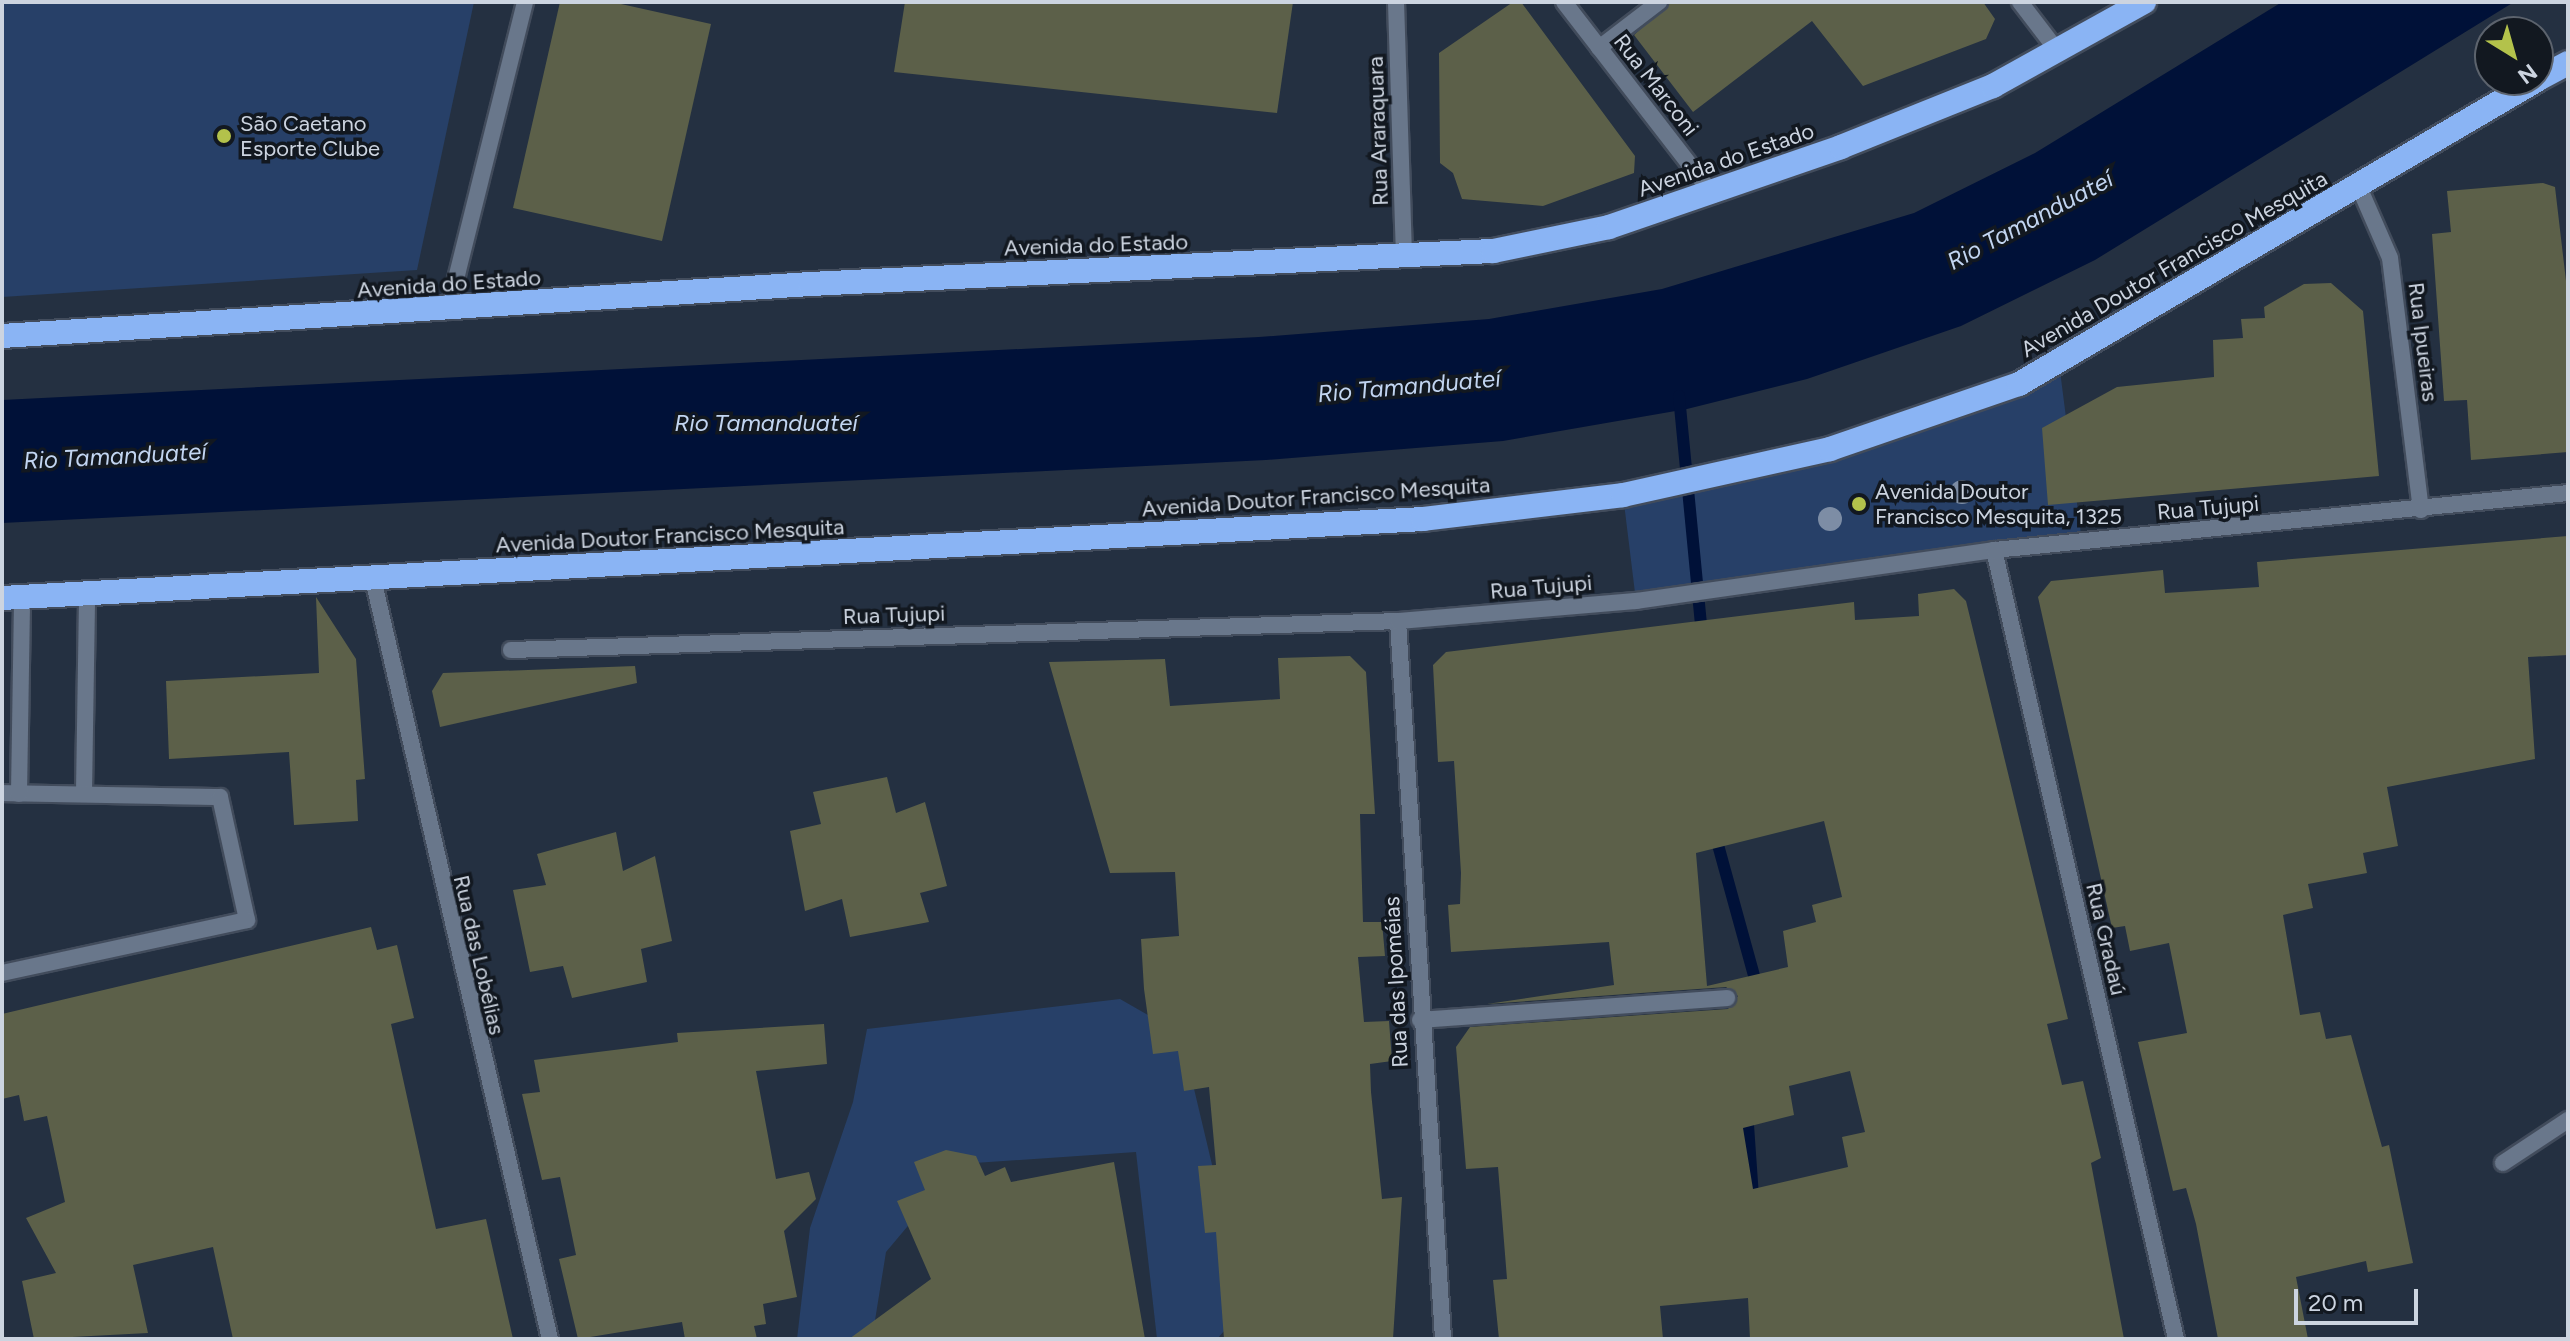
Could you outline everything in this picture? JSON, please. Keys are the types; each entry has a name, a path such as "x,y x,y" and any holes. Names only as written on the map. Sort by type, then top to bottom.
{"highway":[{"name":"Avenida do Estado","path":"2,336 448,311 810,284 1404,258 1551,242 1713,195 2059,53 2144,2"},
{"name":"Avenida Doutor Francisco Mesquita","path":"12,597 1423,519 1623,495 1830,449 2019,384 2510,96"}],"street":[{"path":"448,311 525,2"},
{"name":"Rua Araraquara","path":"1396,2 1404,258"},
{"name":"Rua Marconi","path":"1564,2 1713,195"},
{"path":"1599,48 1659,2"},
{"path":"2020,2 2059,53"},
{"name":"Rua Ipueiras","path":"2359,187 2390,258 2421,510"},
{"name":"Rua Tujupi","path":"511,650 1398,621 1636,601 1994,550 2568,493"},
{"name":"Rua Gradaú","path":"1994,550 2176,1339"},
{"name":"Rua das Lobélias","path":"373,579 550,1339"},
{"path":"84,792 87,593"},
{"path":"2,973 247,920 220,797 84,792 10,794 12,597"},
{"name":"Rua das Ipoméias","path":"1398,621 1420,1020 1443,1339"},
{"path":"1420,1020 1727,998"},
{"path":"2503,1163 2568,1120"}],"shaded area":[{"name":"São Caetano Esporte Clube","path":"2,2 474,2 417,270 2,297"},
{"path":"2059,363 2082,542 1636,601 1623,495 1831,449"},
{"path":"1120,999 1181,1034 1214,1173 1225,1330 1217,1339 1157,1339 1136,1152 960,1164 886,1252 872,1339 797,1339 810,1228 853,1102 867,1029"}],"water":[{"name":"Rio Tamanduateí","path":"2282,2 2514,2 2491,16 2474,16 2474,27 2095,260 1961,326 1807,379 1687,409 1503,441 1266,460 2,523 2,400 1259,337 1489,319 1662,289 1914,213 2035,153"}],"building":[{"path":"560,2 612,2 711,24 662,241 513,208"},
{"path":"905,2 1293,2 1277,113 894,72"},
{"path":"1513,2 1521,2 1635,156 1634,173 1543,206 1462,199 1453,173 1440,163 1439,53"},
{"path":"1670,2 1983,2 1995,19 1986,39 1863,86 1812,21 1693,112 1634,35"},
{"path":"2543,183 2555,187 2568,298 2568,452 2471,460 2467,400 2444,401 2432,234 2451,232 2447,191"},
{"path":"2331,283 2363,311 2379,476 2048,505 2042,428 2117,387 2214,377 2213,340 2243,338 2241,319 2265,318 2264,307 2304,284"},
{"path":"2568,536 2568,655 2528,657 2535,759 2387,787 2398,846 2363,853 2367,873 2308,884 2313,908 2283,915 2300,1015 2320,1012 2326,1039 2351,1035 2382,1147 2389,1145 2413,1263 2368,1272 2366,1261 2296,1277 2308,1339 2218,1339 2196,1224 2186,1188 2173,1191 2138,1042 2187,1033 2169,943 2130,951 2125,926 2112,928 2038,597 2051,581 2163,570 2165,593 2259,587 2257,562"},
{"path":"1954,589 1966,601 2068,1019 2047,1024 2062,1085 2083,1081 2101,1158 2091,1163 2124,1339 1750,1339 1748,1298 1660,1306 1663,1339 1499,1339 1493,1280 1507,1279 1498,1167 1466,1169 1456,1047 1470,1027 1728,1009 1738,996 1726,987 1487,1004 1614,985 1609,942 1451,952 1448,905 1460,904 1461,873 1454,761 1438,762 1433,665 1446,652 1854,602 1855,620 1919,616 1918,594","holes":["1824,821 1842,897 1812,905 1816,922 1783,931 1788,967 1707,986 1696,853","1850,1071 1865,1132 1842,1137 1848,1167 1753,1189 1743,1128 1794,1115 1789,1086"]},
{"path":"316,597 356,659 365,779 356,780 358,821 294,825 289,752 169,759 166,681 319,673"},
{"path":"1350,656 1366,672 1375,814 1360,814 1363,922 1382,922 1385,956 1358,957 1364,1022 1389,1021 1392,1061 1370,1064 1371,1092 1382,1199 1402,1197 1393,1339 1224,1339 1216,1232 1205,1233 1198,1166 1216,1165 1209,1087 1184,1091 1178,1051 1153,1054 1144,989 1141,939 1179,936 1175,872 1110,873 1049,662 1165,659 1170,706 1280,699 1278,658"},
{"path":"635,666 637,683 440,727 432,691 443,673"},
{"path":"887,777 896,813 925,802 947,886 920,893 929,922 850,937 842,899 805,911 790,831 821,824 813,792"},
{"path":"616,832 623,871 655,856 672,941 641,949 647,982 572,998 563,966 530,972 513,890 546,885 537,854"},
{"path":"371,927 377,950 397,945 414,1018 391,1024 436,1229 486,1219 513,1339 233,1339 213,1247 133,1265 148,1333 34,1339 22,1281 56,1273 26,1218 65,1202 47,1116 24,1121 19,1095 2,1099 2,1014"},
{"path":"824,1024 827,1064 756,1071 776,1179 809,1172 816,1199 784,1231 797,1297 763,1304 766,1324 754,1326 757,1339 685,1339 682,1322 578,1339 559,1259 576,1255 560,1177 542,1180 522,1094 540,1092 534,1060 678,1042 677,1033"},
{"path":"946,1150 976,1156 985,1176 1005,1167 1011,1182 1114,1162 1145,1339 849,1339 931,1279 897,1201 925,1190 914,1162"}],"waterway":[{"path":"1679,396 1702,637"},
{"path":"1715,834 1758,990"},
{"path":"1747,1111 1753,1196"}],"place":[{"name":"São Caetano Esporte Clube","path":"224,136"},
{"name":"Avenida Doutor Francisco Mesquita, 1325","path":"1859,504"}]}
